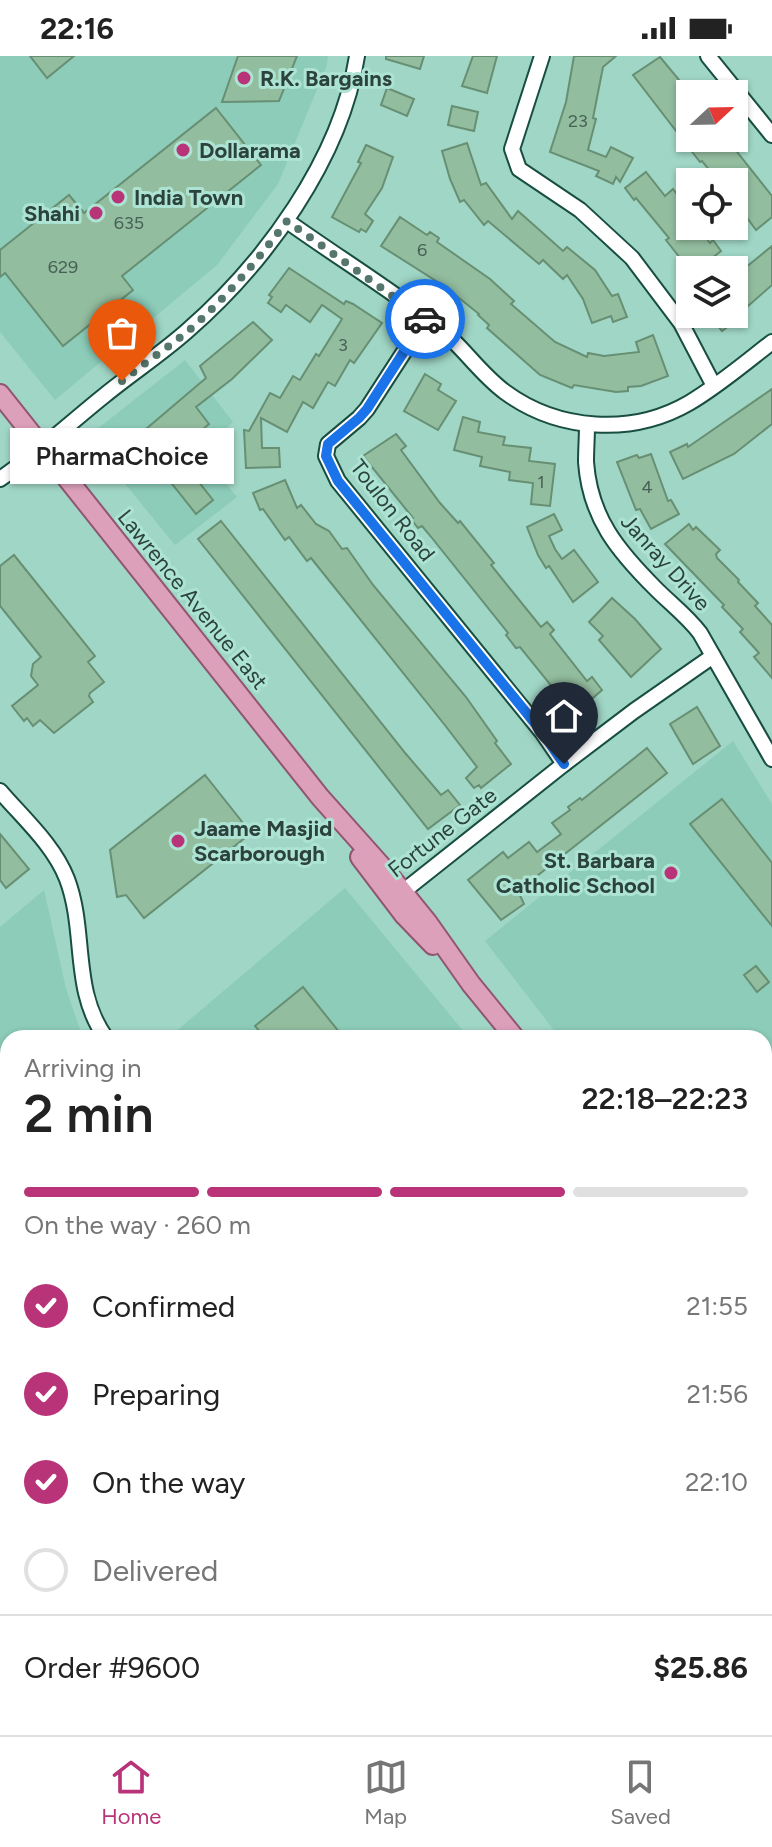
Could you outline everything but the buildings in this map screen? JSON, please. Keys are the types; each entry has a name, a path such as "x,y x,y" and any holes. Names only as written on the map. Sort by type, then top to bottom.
{"main road":[{"name":"Lawrence Avenue East","path":"0,394 398,896 508,1030"}],"street":[{"path":"0,479 208,311 263,253 312,179 337,125 354,76 357,56"},
{"path":"542,56 512,149 519,169 580,210 632,258 681,323 714,386"},
{"path":"708,56 772,135"},
{"path":"287,221 426,318 458,344 487,377 516,400 557,419 587,425 619,425 656,417 689,403 772,342"},
{"name":"Toulon Road","path":"426,318 367,409 328,444 326,456 338,481 542,732 564,764"},
{"name":"Janray Drive","path":"587,425 589,485 600,522 632,564 690,620 772,759"},
{"name":"Fortune Gate","path":"398,896 564,764 713,656"},
{"path":"0,792 51,850 66,877 88,1006 102,1030"}],"shaded area":[{"path":"0,56 328,56 278,184 217,265 55,400 0,332"},
{"path":"185,360 233,422 200,451 237,497 175,545 87,437"},
{"name":"St. Barbara Catholic School","path":"733,741 772,804 772,1030 554,1030 485,941"},
{"path":"345,888 462,1030 177,1030"},
{"path":"44,890 66,989 80,1030 0,1030 0,927"}],"way so far":[{"path":"122,381 186,332 220,301 287,221 425,319"}],"place":[{"name":"R.K. Bargains","path":"244,78"},
{"name":"Dollarama","path":"183,150"},
{"name":"India Town","path":"118,197"},
{"name":"Shahi","path":"96,213"},
{"name":"PharmaChoice","path":"122,381"},
{"name":"Jaame Masjid Scarborough","path":"178,841"},
{"name":"St. Barbara Catholic School","path":"671,873"}],"route":[{"path":"425,319 367,409 328,444 326,456 338,481 542,732 564,764"}]}
